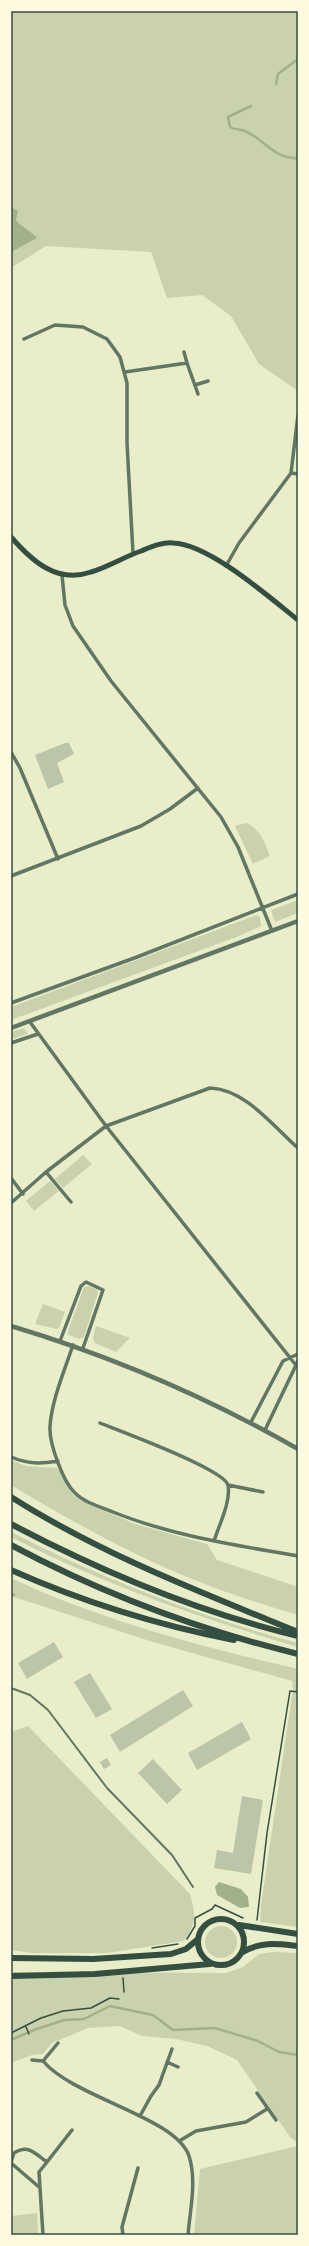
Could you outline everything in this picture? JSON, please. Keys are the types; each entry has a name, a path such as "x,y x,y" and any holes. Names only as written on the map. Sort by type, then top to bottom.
{"highway":[{"path":"11,1497 45,1519 155,1574 298,1632"},
{"path":"11,1524 124,1578 216,1613 298,1636"},
{"path":"11,1545 113,1593 255,1644"},
{"path":"11,1570 83,1599 160,1623 298,1654"},
{"path":"11,1958 93,1960 171,1954 186,1950 198,1939 202,1929 214,1920 225,1919 239,1925 298,1934"},
{"path":"239,1925 245,1943 243,1952"},
{"path":"198,1939 199,1950 210,1964"},
{"path":"11,1976 96,1974 210,1964 228,1965 237,1960 243,1952 251,1947 269,1943 298,1946"}],"main road":[{"path":"11,537 39,564 62,575 74,576 91,572 158,545 172,542 198,549 226,566 298,620"}],"street":[{"path":"24,338 55,325 83,327 107,339 120,357 125,372 133,554"},
{"path":"184,352 198,394"},
{"path":"125,372 187,363"},
{"path":"195,386 208,381"},
{"path":"226,566 239,543 291,473 298,415"},
{"path":"291,473 298,474"},
{"path":"62,575 65,605 73,626 85,646 139,717 221,817 238,847 272,930"},
{"path":"11,752 20,768 58,859"},
{"path":"11,876 141,826 170,809 198,788"},
{"path":"11,1003 137,957 298,894"},
{"path":"11,1028 272,930 298,922"},
{"path":"30,1022 106,1126 295,1364"},
{"path":"11,1043 38,1034"},
{"path":"11,1203 23,1194 46,1172 106,1126 203,1090 215,1088 228,1091 243,1098 298,1148"},
{"path":"46,1172 71,1202"},
{"path":"11,1178 23,1194"},
{"path":"60,1341 81,1286 86,1282 101,1287 103,1290 83,1348"},
{"path":"11,1326 83,1348 152,1377 251,1422 298,1449"},
{"path":"73,1345 50,1426 51,1443 71,1489 83,1499 156,1528 214,1541 298,1556"},
{"path":"251,1422 283,1361 288,1357 298,1354"},
{"path":"265,1430 295,1364 298,1361"},
{"path":"100,1423 212,1470 223,1478 228,1485 263,1492"},
{"path":"11,1456 23,1462 35,1464 58,1461"},
{"path":"214,1541 224,1512 228,1485"},
{"path":"43,2062 58,2043"},
{"path":"140,2116 150,2096 159,2085 172,2049"},
{"path":"32,2060 43,2062 68,2082 140,2116 181,2140 189,2155 193,2173 188,2235"},
{"path":"167,2062 178,2067"},
{"path":"257,2093 276,2120"},
{"path":"181,2140 196,2131 246,2122 267,2109"},
{"path":"43,2235 39,2172 72,2130"},
{"path":"39,2187 11,2163 14,2153 22,2148 29,2149 46,2162"},
{"path":"123,2235 122,2227 138,2168"}],"lane":[{"path":"11,1688 30,1695 48,1710 107,1788 172,1855 193,1887"}],"path":[{"path":"252,1926 258,1925 267,1833 290,1691 298,1692"},
{"path":"185,1941 195,1926 196,1918 215,1906 246,1919"},
{"path":"150,1948 179,1944"},
{"path":"124,1992 122,1978 128,1977"},
{"path":"11,2033 41,2018 63,2011 91,2008 110,1998 119,1999"},
{"path":"25,2026 29,2034"}],"shaded area":[{"path":"11,11 298,11 298,391 259,364 231,316 202,295 167,298 151,252 46,246 11,268"},
{"path":"11,207 18,211 16,220 37,238 11,252"},
{"path":"246,823 259,832 270,856 253,864 235,826"},
{"path":"298,900 298,913 275,922 271,910"},
{"path":"257,915 260,917 261,926 239,936 11,1020 11,1007"},
{"path":"24,1028 28,1034 11,1039 11,1032"},
{"path":"83,1155 92,1164 63,1188 55,1179"},
{"path":"50,1181 59,1191 34,1211 26,1201"},
{"path":"88,1286 97,1289 98,1293 84,1337 79,1339 67,1334 84,1287"},
{"path":"43,1304 65,1312 59,1328 56,1329 35,1324"},
{"path":"96,1326 130,1338 116,1352 95,1343 93,1338"},
{"path":"11,1460 26,1466 58,1468 73,1495 82,1501 135,1524 207,1544 217,1560 298,1587 298,1615 212,1587 127,1550 80,1525 11,1485"},
{"path":"11,1532 116,1581 224,1621 298,1643 298,1647 188,1612 116,1585 11,1537"},
{"path":"11,1578 80,1607 152,1631 189,1642 298,1669 298,1927 260,1922 261,1905 293,1689 292,1681 153,1642 11,1596"},
{"path":"28,1726 190,1894 194,1919 191,1929 184,1941 107,1953 32,1953 11,1950 11,1732"},
{"path":"219,1882 241,1889 248,1897 249,1907 240,1908 217,1895 215,1887"},
{"path":"221,1926 230,1929 234,1933 237,1942 234,1951 230,1955 221,1958 212,1955 208,1951 205,1942 208,1933 212,1929"},
{"path":"273,1952 298,1953 298,2143 290,2137 237,2060 207,2046 176,2039 142,2036 120,2026 88,2028 52,2043 43,2054 32,2055 11,2063 11,1972 226,1973 243,1967 259,1954"},
{"path":"298,2146 298,2235 194,2235 200,2169"},
{"path":"37,2213 38,2235 11,2235 11,2216"}],"building":[{"path":"65,743 69,743 74,754 57,763 64,782 48,789 35,755"},
{"path":"54,1642 63,1657 27,1679 18,1663"},
{"path":"90,1673 112,1709 96,1718 74,1682"},
{"path":"183,1690 193,1706 120,1752 110,1735"},
{"path":"242,1722 251,1739 197,1770 188,1753"},
{"path":"107,1758 111,1765 104,1769 100,1762"},
{"path":"153,1759 182,1790 167,1804 138,1773"},
{"path":"242,1796 263,1800 251,1874 214,1868 217,1850 233,1853"}],"waterway":[{"path":"276,84 278,74 298,59"},
{"path":"251,106 228,117 230,127 245,131 283,156 298,158"},
{"path":"11,2040 34,2030 64,2020 84,2019 110,2006 153,2015 173,2030 215,2028 258,2041 279,2052 298,2055"}]}
